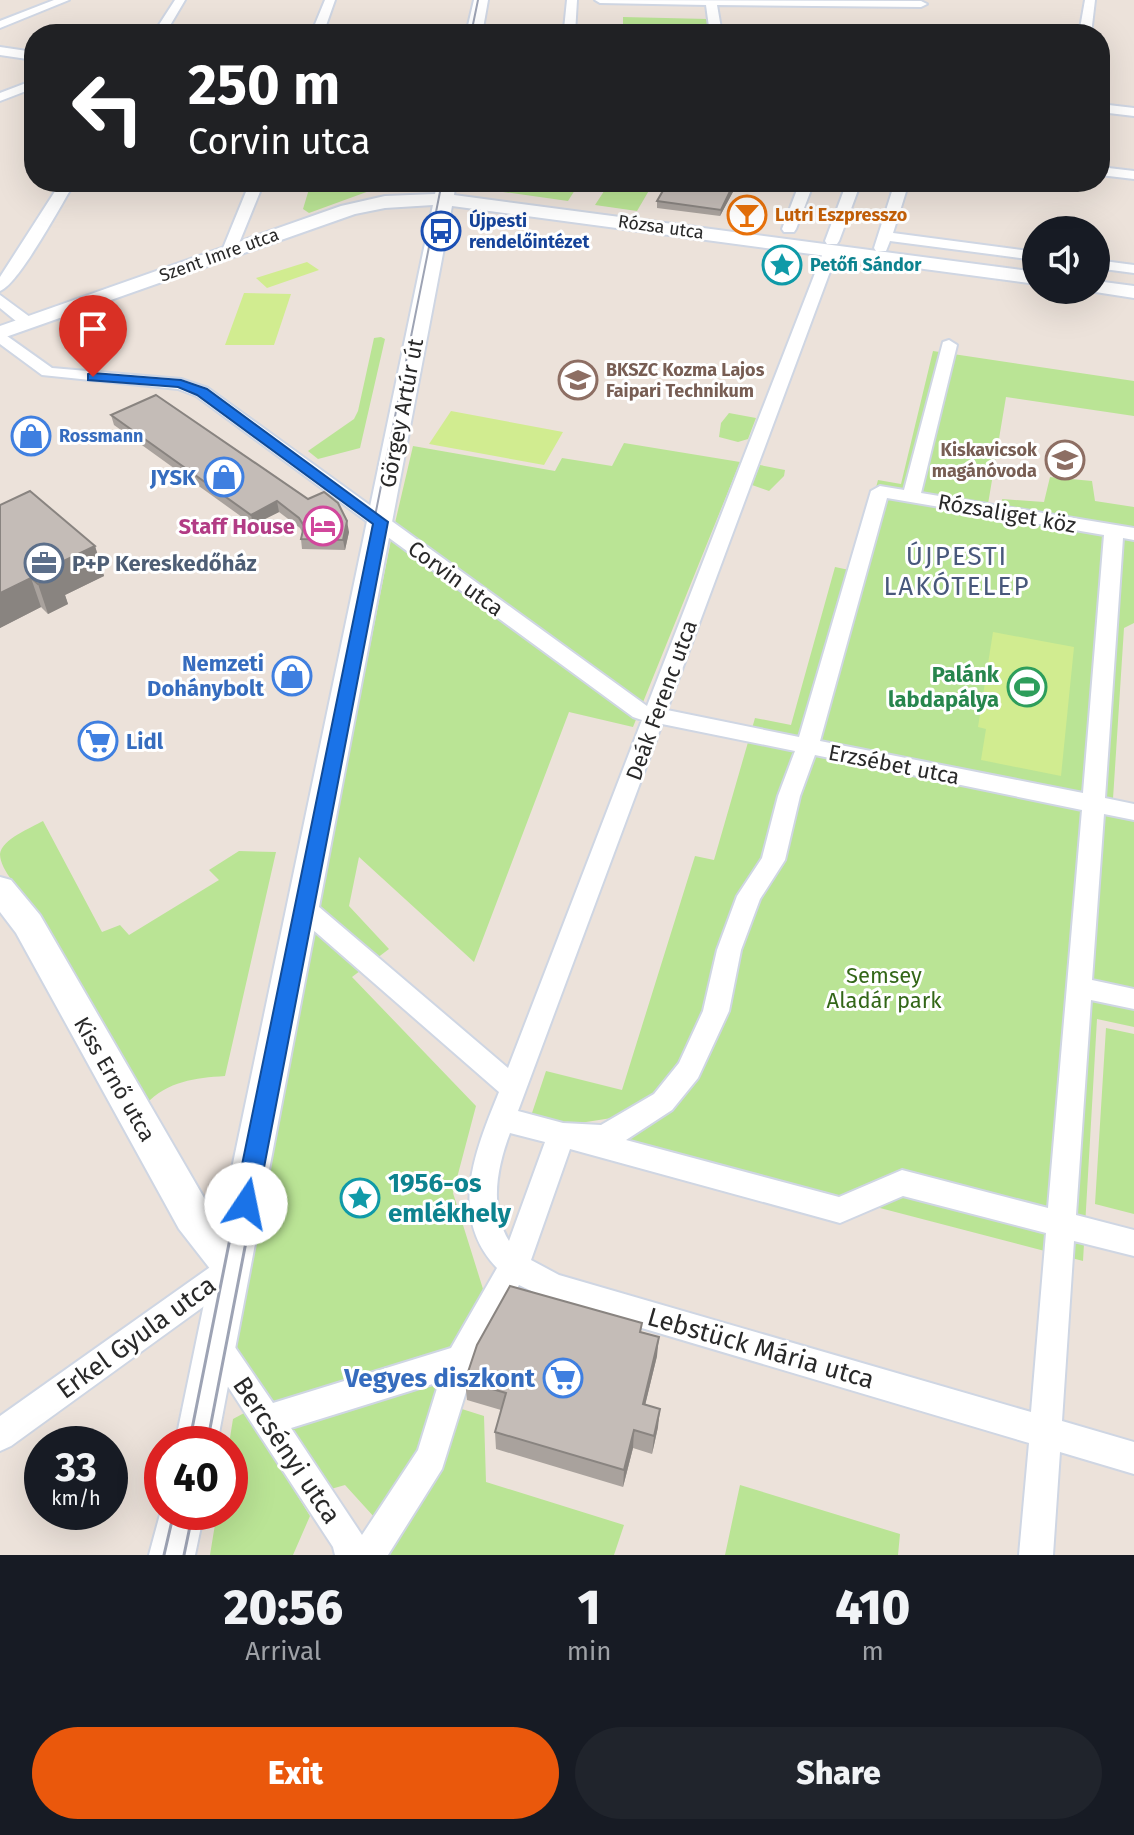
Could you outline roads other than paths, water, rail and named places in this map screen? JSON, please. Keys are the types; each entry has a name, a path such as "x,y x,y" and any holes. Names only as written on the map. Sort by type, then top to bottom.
{"street":[{"path":"0,25 64,0"},
{"path":"165,24 180,0"},
{"path":"321,24 330,0"},
{"path":"476,24 481,0"},
{"path":"570,24 572,0"},
{"path":"600,0 921,4"},
{"path":"1086,24 1090,0"},
{"path":"711,1 714,24"},
{"path":"0,51 24,55"},
{"path":"0,97 24,88"},
{"path":"1110,109 1134,112"},
{"path":"1110,172 1134,175"},
{"path":"0,286 11,274 62,192"},
{"path":"228,253 253,192"},
{"name":"Szent Imre utca","path":"0,334 364,205 439,192"},
{"name":"Görgey Artúr út","path":"200,1426 445,192"},
{"name":"Rózsa utca","path":"449,192 501,205 832,246 878,257 1022,276"},
{"path":"789,229 803,192"},
{"name":"Deák Ferenc utca","path":"490,1149 851,192"},
{"path":"878,257 899,192"},
{"path":"885,236 1022,254"},
{"path":"1110,266 1134,269"},
{"path":"1110,289 1134,292"},
{"path":"0,300 28,323"},
{"name":"Corvin utca","path":"0,334 48,372 181,384 202,392 640,712 655,716"},
{"path":"911,496 920,471 949,345"},
{"name":"Rózsaliget köz","path":"807,747 880,491 1124,532"},
{"path":"1036,1555 1093,803 1124,532"},
{"name":"Erzsébet utca","path":"655,716 1134,812"},
{"path":"561,1135 601,1137 621,1130 663,1102 689,1070 716,1011 729,950 749,896 773,860 789,796 807,747"},
{"name":"Kiss Ernő utca","path":"0,889 28,924 193,1216 233,1267"},
{"path":"304,908 514,1089"},
{"path":"1079,987 1134,999"},
{"path":"503,1119 840,1210 902,1183 1134,1243"},
{"path":"353,1551 431,1458 461,1360 514,1266 561,1135"},
{"name":"Lebstück Mária utca","path":"490,1149 481,1184 483,1219 495,1244 514,1266 532,1278 554,1288 1134,1458"},
{"name":"Erkel Gyula utca","path":"0,1435 233,1267"},
{"name":"Bercsényi utca","path":"217,1347 353,1551"},
{"path":"268,1420 461,1360"},
{"path":"172,1555 178,1530"}],"tram line":[{"path":"473,24 478,0"},
{"path":"279,995 440,192"},
{"path":"294,995 379,556"},
{"path":"193,1426 279,993"},
{"path":"210,1426 294,993"},
{"path":"164,1555 170,1530"},
{"path":"184,1555 189,1530"}],"place":[{"name":"Lutri Eszpresszo","path":"747,215"},
{"name":"Újpesti rendelőintézet","path":"441,231"},
{"name":"Petőfi Sándor","path":"782,265"},
{"name":"BKSZC Kozma Lajos Faipari Technikum","path":"578,380"},
{"name":"Rossmann","path":"31,436"},
{"name":"Kiskavicsok magánóvoda","path":"1065,460"},
{"name":"JYSK","path":"224,477"},
{"name":"Staff House","path":"323,526"},
{"name":"P+P Kereskedőház","path":"44,563"},
{"name":"Nemzeti Dohánybolt","path":"292,676"},
{"name":"Palánk labdapálya","path":"1027,687"},
{"name":"Lidl","path":"98,741"},
{"name":"1956-os emlékhely","path":"360,1198"},
{"name":"Vegyes diszkont","path":"563,1378"}],"district":[{"name":"ÚJPESTI LAKÓTELEP","path":"957,571"}],"park label":[{"name":"Semsey Aladár park","path":"884,988"}]}
